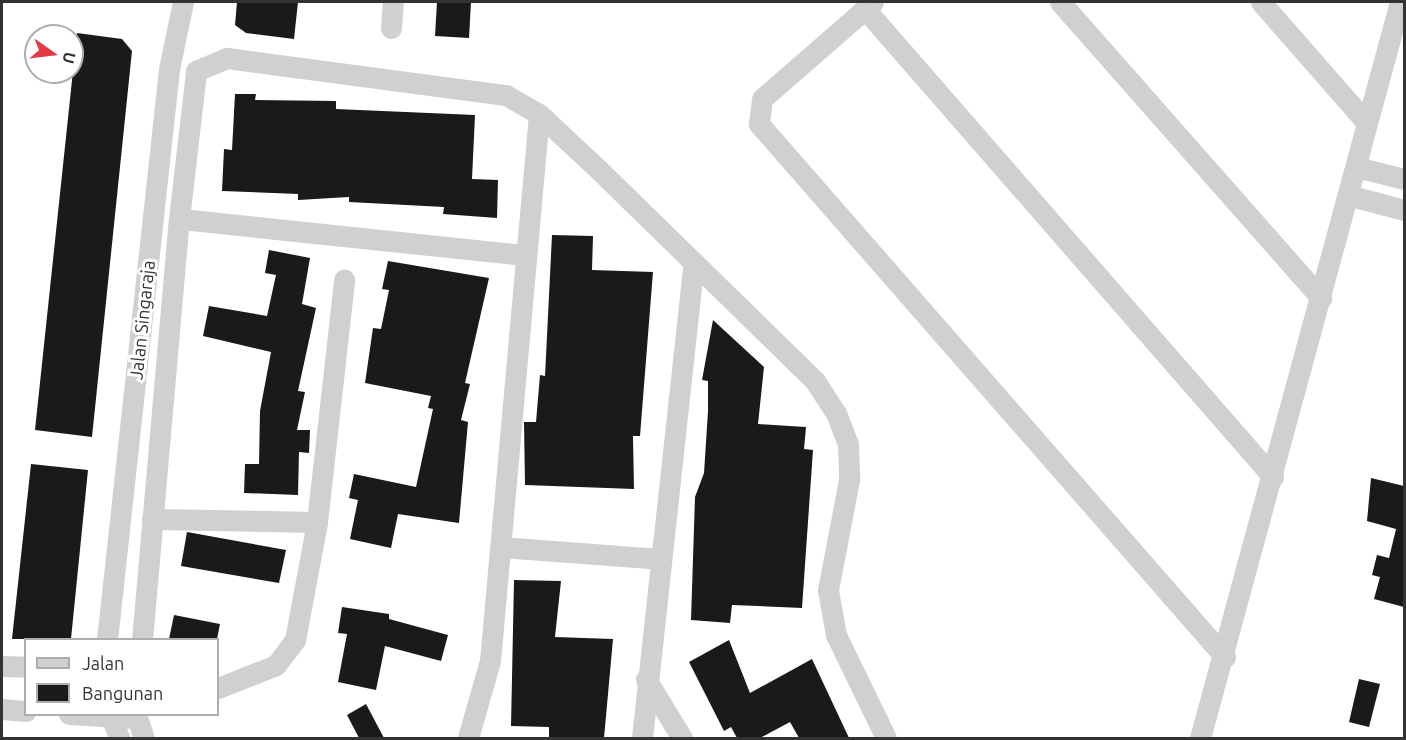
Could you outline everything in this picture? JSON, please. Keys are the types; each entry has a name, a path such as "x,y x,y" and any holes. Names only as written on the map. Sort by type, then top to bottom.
{"street":[{"name":"Jalan Singaraja","path":"107,638 169,69 183,2"},
{"path":"391,28 393,2"},
{"path":"1060,2 1321,298"},
{"path":"1261,2 1367,123"},
{"path":"1200,738 1225,657 1400,2"},
{"path":"1225,657 759,124 762,99 869,5 1273,477"},
{"path":"142,638 179,219 196,72 227,58 484,90 506,95 539,114 693,267 815,381 836,413 848,444 849,480 828,590 836,635 886,738"},
{"path":"468,738 490,662 539,114"},
{"path":"1356,167 1404,179"},
{"path":"1348,195 1404,210"},
{"path":"179,219 525,255"},
{"path":"642,738 646,679 693,267"},
{"path":"219,688 258,673 288,654 305,600 344,280"},
{"path":"152,519 316,522"},
{"path":"502,547 660,559"},
{"path":"2,666 24,667"},
{"path":"646,679 682,738"},
{"path":"2,709 24,711"},
{"path":"119,738 110,716 136,716 144,738"}],"building":[{"path":"237,2 298,2 294,39 246,33 235,25"},
{"path":"437,2 471,2 469,38 435,36"},
{"path":"84,34 122,39 132,51 92,437 35,430 72,84 84,84"},
{"path":"235,94 256,94 255,100 336,101 336,109 475,115 472,179 498,180 497,218 443,214 444,207 349,202 349,197 298,200 298,194 222,191 224,149 232,150"},
{"path":"552,235 593,236 592,270 653,272 640,436 633,436 634,489 525,485 524,422 536,422 540,375 545,376"},
{"path":"269,250 310,258 302,304 316,308 298,391 305,392 297,430 310,430 309,453 299,452 298,495 244,493 245,464 259,464 260,411 271,352 203,336 209,306 267,316 276,275 265,273"},
{"path":"388,261 489,278 465,383 470,384 461,420 468,422 459,523 398,514 391,548 350,539 358,500 349,498 354,474 416,487 433,409 428,408 431,396 365,383 373,328 381,329 389,290 382,289"},
{"path":"713,320 764,367 758,424 806,427 804,449 813,450 802,608 732,605 730,623 691,620 695,497 704,473 708,411 708,381 702,380"},
{"path":"31,464 88,470 71,638 12,639"},
{"path":"1371,478 1404,486 1404,607 1374,599 1380,577 1372,575 1377,555 1389,558 1396,529 1367,521"},
{"path":"187,532 286,550 279,583 181,566"},
{"path":"514,580 561,581 555,637 613,639 604,738 549,738 549,727 511,726"},
{"path":"342,607 389,614 389,619 448,635 441,661 385,646 376,690 338,682 347,634 338,633"},
{"path":"174,615 220,624 217,638 169,638"},
{"path":"729,640 750,693 812,659 849,738 799,738 790,722 760,738 737,738 731,727 724,731 689,662"},
{"path":"1359,679 1380,684 1369,727 1349,722"},
{"path":"366,704 384,738 359,738 347,715"}]}
